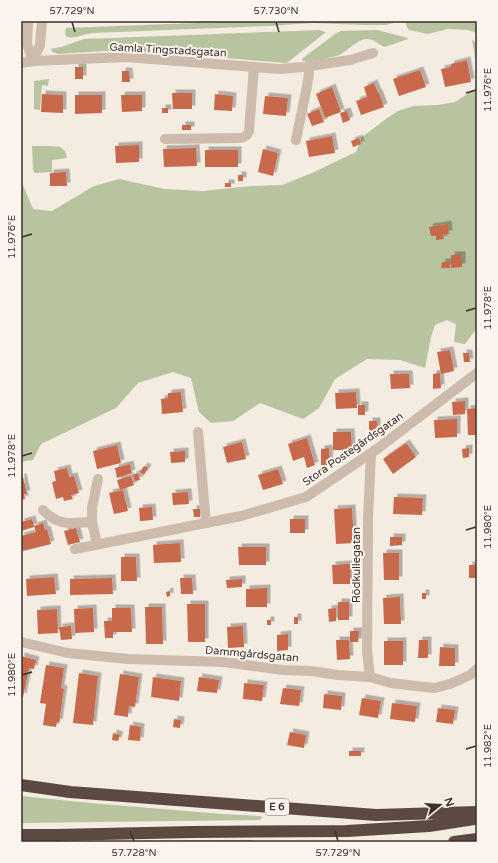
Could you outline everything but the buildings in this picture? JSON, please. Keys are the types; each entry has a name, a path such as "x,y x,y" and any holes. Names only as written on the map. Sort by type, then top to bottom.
{"highway":[{"name":"E 6","path":"21,785 70,792 376,815 477,812"},
{"name":"E 6","path":"21,835 347,831 429,826 477,818"},
{"path":"454,842 477,839"}],"street":[{"path":"28,21 27,44 33,61"},
{"path":"33,61 40,45 42,21"},
{"name":"Gamla Tingstadsgatan","path":"21,63 33,61 126,58 254,68 280,68 309,66 350,60 373,53"},
{"path":"296,140 307,86 309,66"},
{"path":"165,138 239,138 247,136 249,131 254,68"},
{"name":"Stora Postegårdsgatan","path":"75,549 241,516 306,497 371,453 477,373"},
{"path":"198,432 206,523"},
{"name":"Rödkullegatan","path":"370,677 367,650 368,519 371,453"},
{"path":"97,544 92,522 92,508 98,479"},
{"path":"43,510 56,521 74,524 92,522"},
{"name":"Dammgårdsgatan","path":"21,642 68,654 128,659 224,662 283,670 311,671 338,675 370,677 391,683 435,688 457,682 470,675 477,669"}],"green space":[{"path":"247,21 394,21 393,23 386,25 312,23 93,33 72,37 67,37 65,34 66,28"},
{"path":"405,21 477,21 477,33 467,30 447,29 428,34 409,30"},
{"path":"319,30 326,32 287,63 122,50 58,54 50,49 84,39"},
{"path":"377,30 408,39 385,47 366,39 359,41 336,56 321,60 302,60 341,31"},
{"path":"472,40 477,43 477,66"},
{"path":"49,79 48,86 42,85 40,110 34,109 34,81"},
{"path":"477,84 477,328 465,344 454,342 456,324 447,320 435,325 425,368 400,360 367,359 335,379 319,408 303,419 260,403 233,421 211,423 199,412 191,378 173,372 138,383 116,408 41,444 33,460 21,462 21,183 33,209 52,211 94,186 119,179 165,189 203,191 251,186 282,185 312,173 356,152 362,137 398,111 413,106 438,105 455,102 475,89"},
{"path":"32,146 60,147 65,151 67,158 52,160 52,172 35,173 33,170"},
{"path":"21,796 222,814 261,816 262,818 260,820 21,823"},
{"path":"250,840 260,842 136,842 136,841"}]}
